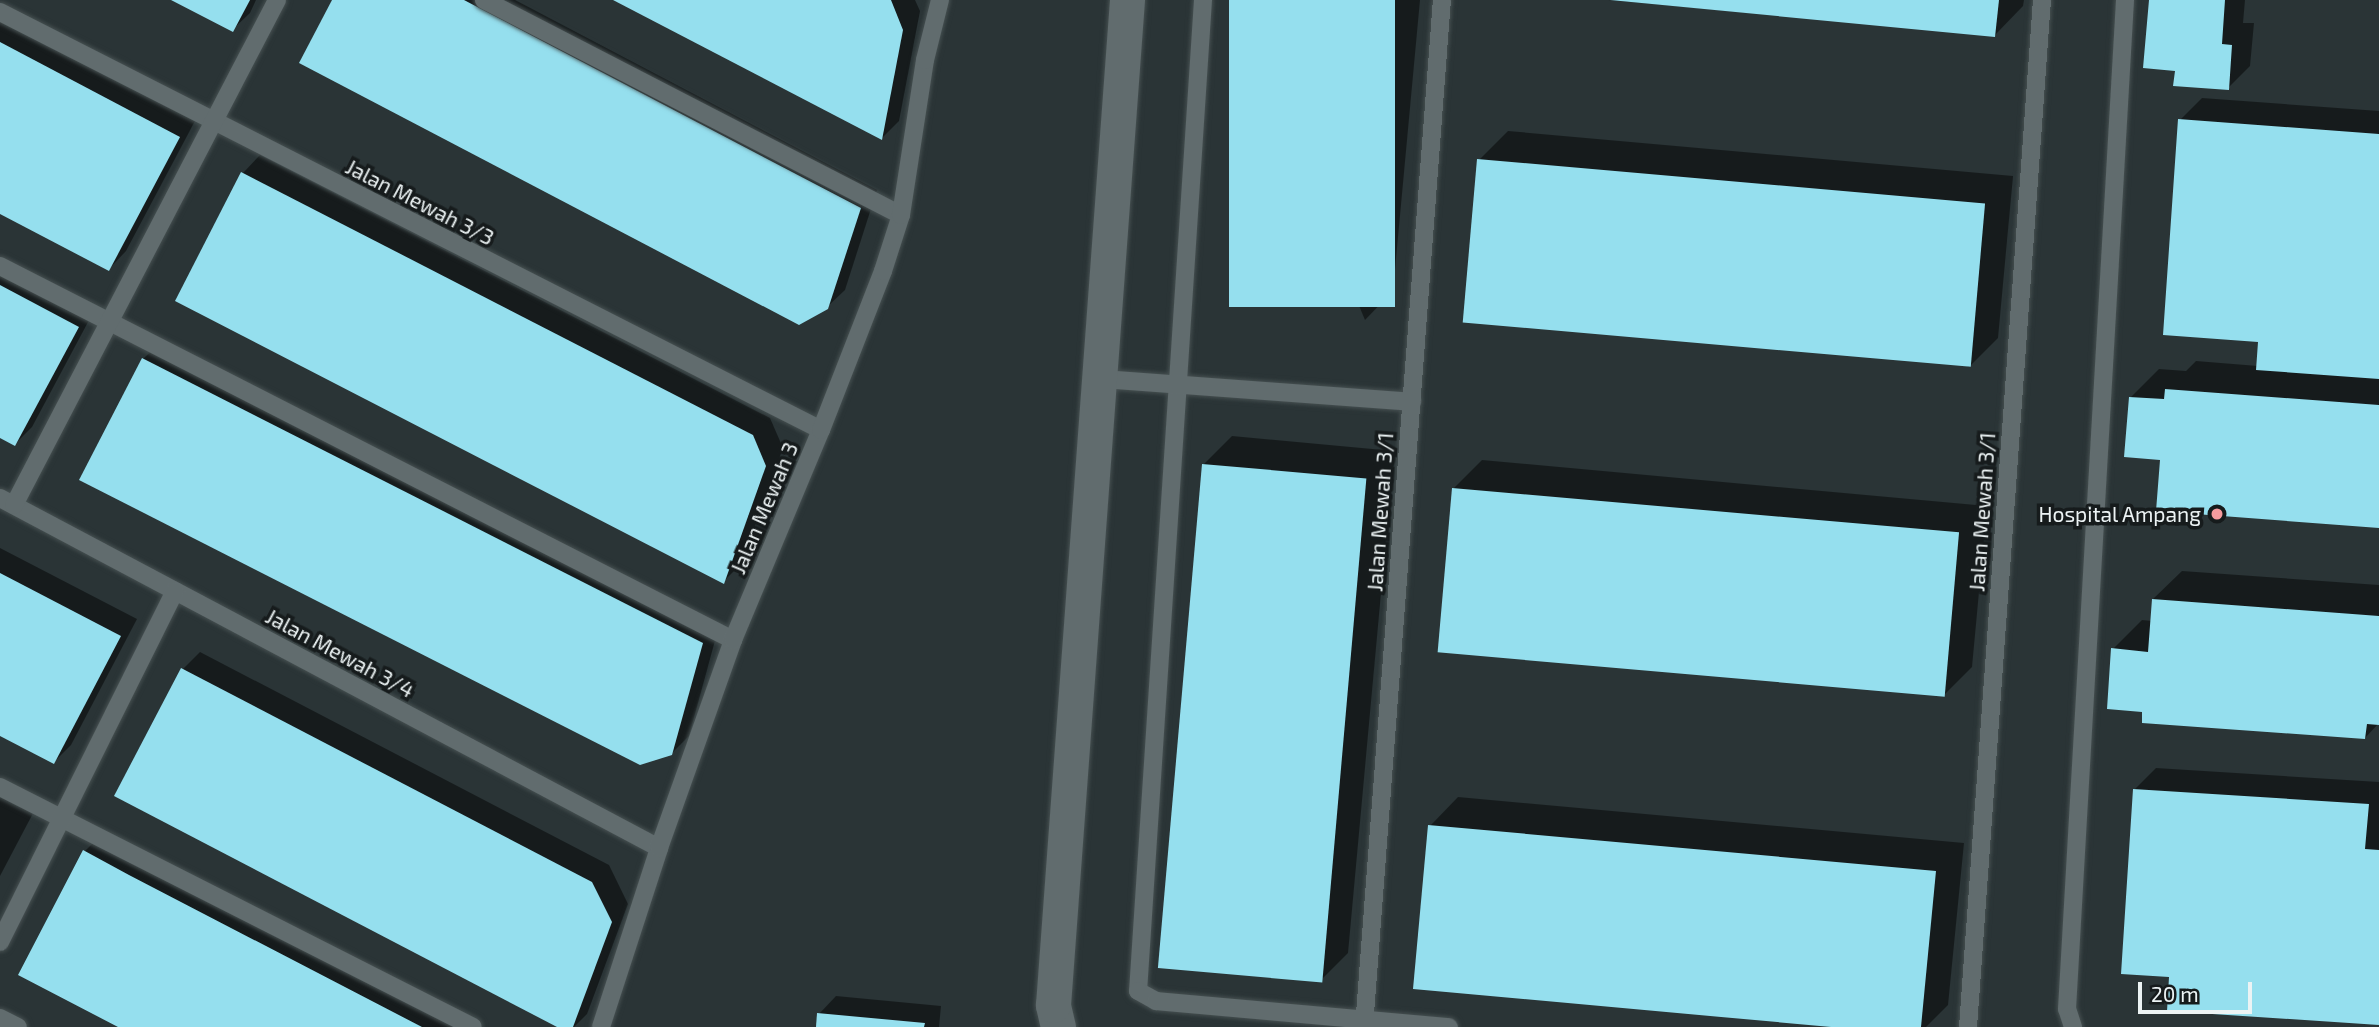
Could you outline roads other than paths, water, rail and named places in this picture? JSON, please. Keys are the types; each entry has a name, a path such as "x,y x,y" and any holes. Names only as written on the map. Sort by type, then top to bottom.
{"street":[{"path":"1058,1027 1053,1005 1127,0"}],"lane":[{"path":"7,502 108,324 277,0"},
{"path":"484,0 901,215"},
{"name":"Jalan Mewah 3","path":"601,1027 659,848 733,640 821,430 883,271 901,215 925,60 940,0"},
{"path":"1203,0 1138,991 1156,1001 1365,1023 1449,1027"},
{"name":"Jalan Mewah 3/1","path":"1365,1023 1442,0"},
{"name":"Jalan Mewah 3/1","path":"1968,1027 2042,0"},
{"path":"2073,1027 2067,1009 2125,0"},
{"name":"Jalan Mewah 3/3","path":"0,12 821,430"},
{"path":"0,266 108,324 733,640"},
{"path":"1101,379 1412,402"},
{"name":"Jalan Mewah 3/4","path":"7,502 659,848"},
{"path":"0,942 175,591"},
{"path":"0,787 473,1027"},
{"path":"0,1018 18,1027"}],"place":[{"name":"Hospital Ampang","path":"2217,514"}]}
